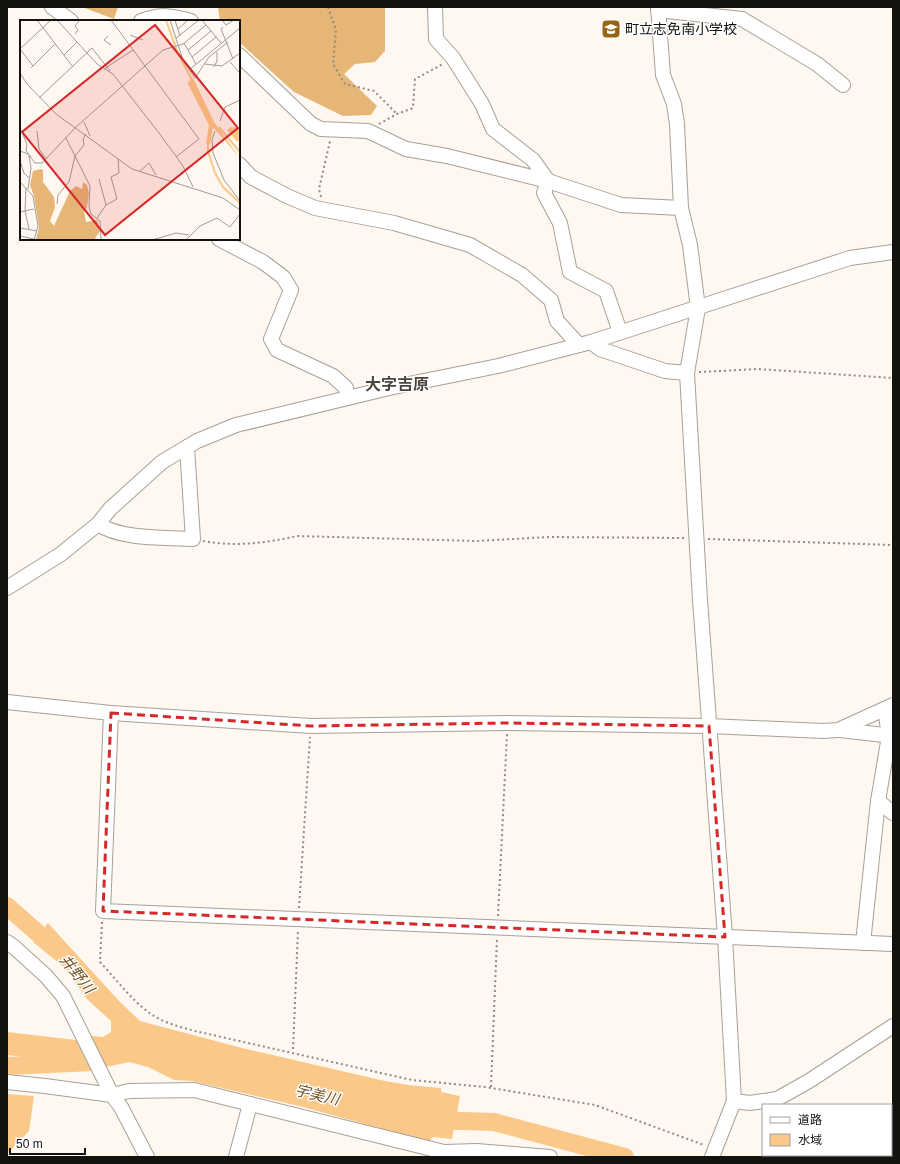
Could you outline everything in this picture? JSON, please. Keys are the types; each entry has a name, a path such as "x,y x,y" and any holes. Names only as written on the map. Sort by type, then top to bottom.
{"street":[{"path":"52,7 70,20"},
{"path":"435,7 436,39 453,58 482,104 493,129 527,155 548,181"},
{"path":"714,1152 734,1101 725,938 708,726 687,373 698,308 690,245 681,208 677,124 674,104 663,75 658,8 742,19 817,64 842,85"},
{"path":"144,20 154,16 172,15 188,20"},
{"path":"240,56 311,124 321,129 368,131 406,149 446,156 548,181 621,205 681,208"},
{"path":"240,165 251,177 287,196 315,208 394,223 470,245 522,275 551,300 557,321 585,344 665,371 687,373"},
{"path":"548,181 544,193 560,223 570,272 606,291 620,332"},
{"path":"221,240 263,262 283,277 291,290 271,339 277,350 333,376 346,388 348,398"},
{"path":"7,588 61,554 98,524 110,509 162,462 187,446 236,425 389,388 498,366 585,344 850,258 893,252"},
{"path":"98,524 104,528 124,534 193,539 187,446"},
{"path":"7,702 111,713 311,726 507,723 708,726 823,731 838,730 891,736"},
{"path":"838,730 889,707 891,736 878,801 863,943"},
{"path":"111,713 103,911 497,929 893,944"},
{"path":"878,801 893,813"},
{"path":"7,942 46,976 63,996 79,1032 112,1095 121,1107 148,1157"},
{"path":"734,1101 750,1103 777,1099 809,1081 893,1026"},
{"path":"7,1082 112,1095 129,1091 194,1090 444,1154 477,1151 550,1157"},
{"path":"236,1157 250,1104"}],"path":[{"path":"328,7 336,30 333,64 345,84 374,91 397,114"},
{"path":"368,131 397,114 413,108 415,79 453,58"},
{"path":"321,129 330,141 319,189 325,210"},
{"path":"687,373 758,369 893,378"},
{"path":"193,539 214,543 244,544 273,541 297,536 476,541 550,537 697,538 893,545"},
{"path":"491,1088 507,723"},
{"path":"292,1049 311,726"},
{"path":"103,911 100,962 138,1003 151,1014 163,1021 195,1031 412,1080 491,1088 595,1105 714,1152"}],"highlighted area":[{"path":"111,713 311,726 507,723 709,726 725,937 103,911"}],"shaded area":[{"path":"82,7 118,7 114,19"},
{"path":"218,7 385,7 385,51 375,62 355,64 344,74 377,106 371,115 343,116 294,92 240,43 240,20 220,20"}],"water":[{"path":"48,923 119,1001 140,1021 242,1048 385,1081 441,1088 441,1092 460,1096 452,1139 432,1137 430,1142 303,1107 192,1081 174,1080 148,1067 129,1062 106,1067 7,1055 7,1032 76,1040 92,1036 103,1037 111,1032 111,1021 87,999 65,968 33,942"},
{"path":"7,1094 34,1096 29,1131 7,1154"}],"waterway":[{"name":"井野川","path":"7,906 57,950"},
{"name":"宇美川","path":"7,1066 94,1062"},
{"name":"宇美川","path":"430,1120 494,1122 625,1157"}],"place":[{"name":"町立志免南小学校","path":"611,29"}],"district":[{"name":"大字吉原","path":"397,384"}]}
